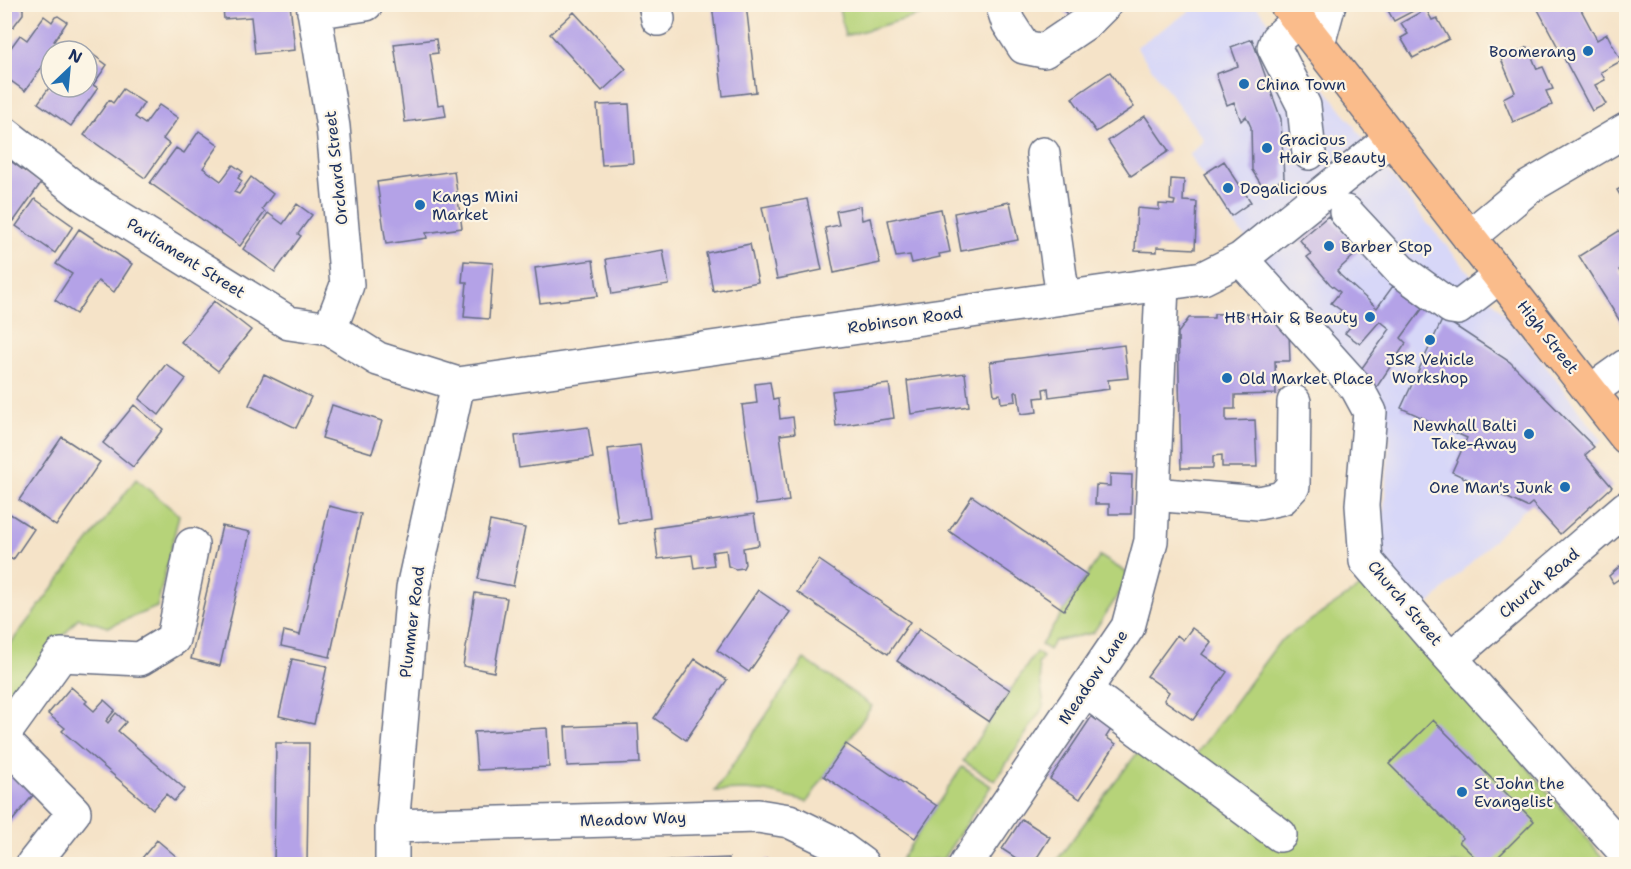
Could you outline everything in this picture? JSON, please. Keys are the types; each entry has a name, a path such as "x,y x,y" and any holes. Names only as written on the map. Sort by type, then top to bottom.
{"main road":[{"path":"1301,23 1390,139"},
{"name":"High Street","path":"1390,139 1592,391 1626,437"}],"street":[{"path":"314,8 366,4"},
{"path":"1002,4 1008,22 1024,47 1044,51 1088,22 1105,4"},
{"path":"1310,153 1304,106 1274,47 1277,39 1329,4"},
{"name":"Orchard Street","path":"314,8 333,127 347,285 330,329"},
{"path":"1469,237 1529,187 1626,130"},
{"name":"Parliament Street","path":"4,134 85,196 289,323 330,329 378,359"},
{"name":"Robinson Road","path":"378,359 458,384 1203,278 1241,259 1390,139"},
{"path":"1043,154 1063,298"},
{"path":"1346,212 1400,270 1451,307 1458,308 1500,276"},
{"name":"Church Street","path":"1241,259 1357,388 1371,412 1362,505 1366,561 1626,853"},
{"name":"Meadow Lane","path":"966,864 1128,627 1151,542 1162,285"},
{"path":"1592,391 1626,366"},
{"name":"Plummer Road","path":"392,864 392,826 413,588 458,384"},
{"path":"1153,494 1259,503 1282,498 1293,486 1294,402"},
{"name":"Church Road","path":"1452,657 1626,508"},
{"path":"4,734 61,655 140,659 173,639 192,544"},
{"path":"1084,690 1280,835"},
{"path":"4,741 74,812 33,864"},
{"name":"Meadow Way","path":"392,826 759,816 789,821 832,842 862,864"}],"shaded area":[{"path":"1199,5 1255,5 1326,89 1424,219 1530,345 1602,441 1527,507 1422,611 1385,563 1381,541 1390,438 1377,401 1235,225 1189,155 1204,140 1136,47"}],"green space":[{"path":"838,4 956,4 956,5 845,36"},
{"path":"136,479 179,515 157,607 108,627 78,618 5,707 4,652"},
{"path":"1100,556 1127,573 1127,582 1093,633 1054,641 1049,650 1041,645"},
{"path":"1371,580 1608,864 1054,864 1143,745 1181,775 1280,641"},
{"path":"1036,652 1043,657 1038,664 1044,706 995,781 963,761"},
{"path":"804,659 872,706 807,802 767,792 715,791"},
{"path":"962,767 991,786 943,859 900,861"}],"building":[{"path":"4,4 16,4 23,9 23,14 13,27 4,23"},
{"path":"249,4 290,4 295,50 255,54 251,17 224,19 223,8"},
{"path":"712,4 746,4 756,92 723,96"},
{"path":"1057,4 1079,4 1069,16"},
{"path":"1377,4 1417,4 1419,8 1394,21 1386,7 1380,10"},
{"name":"Boomerang","path":"1535,4 1578,4 1597,40 1607,34 1621,61 1601,72 1605,80 1595,85 1606,104 1592,111"},
{"path":"1426,9 1432,20 1437,18 1449,39 1413,58 1401,38 1408,34 1401,23"},
{"path":"574,12 626,69 602,91 550,34"},
{"path":"44,16 52,22 58,16 67,22 55,39 39,39 39,71 25,91 4,76 4,57 20,35 27,40"},
{"path":"436,39 438,53 430,54 438,105 444,104 446,116 405,122 394,44"},
{"path":"1252,39 1281,119 1284,178 1265,191 1252,170 1251,127 1246,116 1241,121 1234,102 1227,105 1216,74 1238,66 1231,47"},
{"path":"1528,47 1537,69 1543,67 1553,89 1546,91 1552,105 1513,122 1503,98 1515,92 1501,59"},
{"path":"99,59 107,65 99,76"},
{"path":"1110,72 1134,107 1096,132 1072,98"},
{"path":"123,89 144,103 135,117 145,124 159,105 178,118 163,139 169,144 145,178 84,135 109,100 113,103"},
{"path":"41,99 90,99 71,126 38,103"},
{"path":"629,104 633,163 602,165 597,105"},
{"path":"1145,116 1169,151 1131,176 1108,141"},
{"path":"199,131 219,145 203,168 221,181 233,165 243,172 238,178 242,181 234,192 239,194 251,177 273,194 262,209 265,212 240,246 150,183 176,148 184,153"},
{"path":"9,160 41,183 14,221 8,217 4,222 4,166"},
{"name":"Dogalicious","path":"1224,161 1251,202 1231,216 1204,174"},
{"name":"Kangs Mini Market","path":"454,171 462,228 426,233 427,238 386,244 377,182"},
{"path":"1171,179 1184,180 1183,201 1197,202 1195,249 1157,247 1157,252 1135,251 1137,208 1159,210 1159,204 1174,205 1175,201 1170,200"},
{"path":"1626,185 1626,205 1617,190"},
{"path":"35,199 73,226 55,253 16,226"},
{"path":"807,199 822,270 777,279 762,207"},
{"path":"1010,202 1018,240 961,251 954,213"},
{"path":"297,204 312,215 298,234 301,236 275,272 243,249 268,213 283,224"},
{"path":"860,206 862,220 870,218 880,263 834,273 825,228 839,225 836,211"},
{"path":"941,209 950,252 939,254 940,257 912,263 910,255 896,257 888,220"},
{"path":"1328,216 1359,251 1337,271 1340,275 1377,308 1393,286 1423,308 1401,338 1406,343 1374,391 1359,372 1390,329 1380,321 1360,344 1345,333 1350,327 1337,316 1342,311 1331,303 1340,292 1307,257 1311,254 1300,240"},
{"path":"79,229 132,264 114,292 98,281 76,314 55,300 72,274 56,264"},
{"path":"1622,229 1626,237 1626,265 1619,270 1626,283 1626,323 1623,326 1579,256"},
{"path":"750,244 758,282 713,291 706,253"},
{"path":"663,250 669,285 612,294 606,259"},
{"path":"593,260 598,296 540,303 535,268"},
{"path":"464,261 493,263 489,319 464,317 467,282 462,282"},
{"path":"214,301 251,330 218,371 181,342"},
{"name":"Old Market Place","path":"1248,313 1248,317 1272,316 1289,331 1290,361 1275,361 1276,394 1235,395 1235,409 1226,409 1226,421 1255,420 1257,467 1222,467 1222,455 1213,456 1213,468 1181,468 1178,333 1189,318 1214,318 1214,314"},
{"path":"1443,318 1510,362 1594,447 1585,455 1612,487 1560,534 1532,503 1527,507 1452,472 1467,438 1401,408"},
{"path":"1124,345 1128,378 1108,380 1109,389 1049,397 1048,388 1043,389 1044,397 1035,398 1037,412 1021,414 1018,392 1015,392 1016,401 1001,403 1000,394 994,395 990,362"},
{"path":"166,364 186,379 159,415 139,399"},
{"path":"965,373 969,406 911,414 907,381"},
{"path":"264,374 311,397 296,428 249,405"},
{"path":"770,382 773,400 778,399 780,419 793,417 795,433 780,435 789,501 756,505 742,405 757,403 755,384"},
{"path":"889,384 894,418 836,426 832,391"},
{"path":"134,405 163,429 133,467 103,443"},
{"path":"332,405 382,421 372,453 322,438"},
{"path":"588,427 593,458 519,468 515,436"},
{"path":"62,437 100,462 56,526 19,500"},
{"path":"640,445 650,518 618,523 608,449"},
{"path":"1110,474 1132,475 1131,514 1109,514 1109,504 1095,504 1096,485 1110,486"},
{"path":"972,496 1087,575 1064,610 949,531"},
{"path":"329,506 361,514 330,657 281,646 284,631 300,635"},
{"path":"4,510 34,529 13,560 8,557 4,561"},
{"path":"754,514 759,545 743,548 745,564 743,568 735,569 728,566 726,550 712,552 714,565 694,568 692,555 658,559 654,528"},
{"path":"490,521 525,528 513,586 478,579"},
{"path":"222,526 250,532 220,666 191,659"},
{"path":"819,560 910,622 888,654 797,592"},
{"path":"1626,561 1626,574 1613,583 1609,576"},
{"path":"758,590 790,612 749,672 717,650"},
{"path":"475,593 507,598 494,672 463,666"},
{"path":"1192,628 1211,642 1202,654 1227,672 1193,720 1164,700 1169,692 1147,676 1177,635 1183,640"},
{"path":"919,629 1010,690 989,722 897,661"},
{"path":"292,659 327,666 314,724 279,716"},
{"path":"695,659 727,680 686,740 654,718"},
{"path":"71,687 87,701 85,703 94,711 104,700 115,710 106,721 108,723 116,713 126,722 118,731 185,789 174,801 166,794 153,809 62,731 65,728 48,714"},
{"path":"1096,710 1115,723 1106,737 1116,744 1080,799 1050,779"},
{"name":"St John the Evangelist","path":"1433,720 1534,821 1491,864 1482,864 1459,842 1463,838 1389,764"},
{"path":"638,724 640,763 567,766 565,727"},
{"path":"547,728 549,767 477,770 474,732"},
{"path":"276,743 309,743 307,864 274,864"},
{"path":"846,744 937,806 915,838 824,776"},
{"path":"9,765 38,789 9,825 4,821 4,771"},
{"path":"1022,819 1050,837 1033,864 1025,864 1002,849"},
{"path":"157,840 184,863 137,864"},
{"path":"729,858 729,864 656,864 656,861"},
{"path":"767,859 775,864 763,864"}],"place":[{"name":"Boomerang","path":"1588,51"},
{"name":"China Town","path":"1244,84"},
{"name":"Gracious Hair & Beauty","path":"1267,148"},
{"name":"Dogalicious","path":"1228,188"},
{"name":"Kangs Mini Market","path":"420,205"},
{"name":"Barber Stop","path":"1329,246"},
{"name":"HB Hair & Beauty","path":"1370,317"},
{"name":"JSR Vehicle Workshop","path":"1430,340"},
{"name":"Old Market Place","path":"1227,378"},
{"name":"Newhall Balti Take-Away","path":"1529,434"},
{"name":"One Man's Junk","path":"1565,487"},
{"name":"St John the Evangelist","path":"1462,792"}]}
